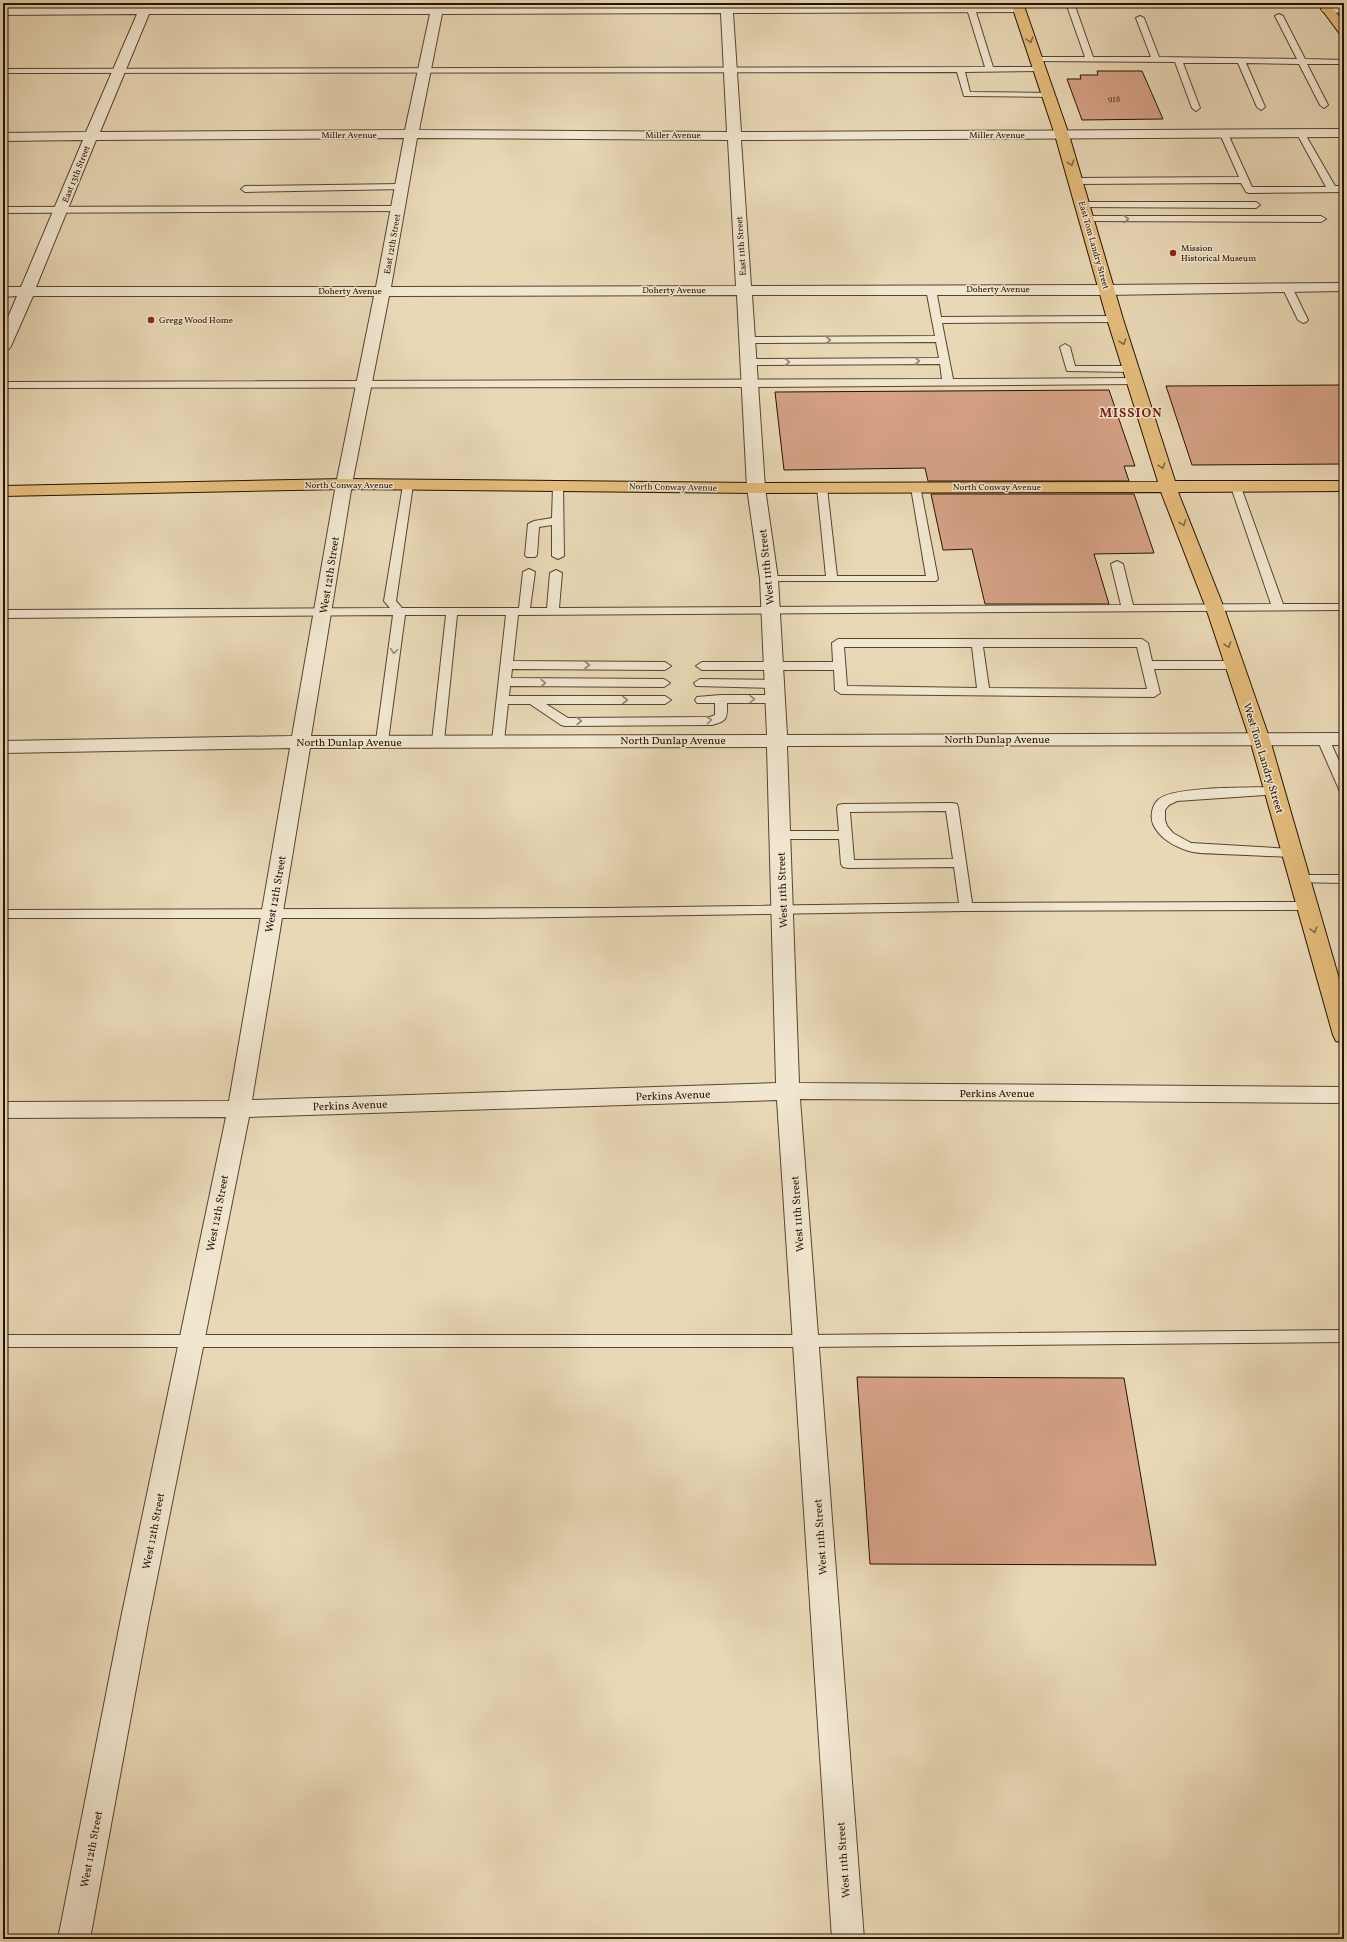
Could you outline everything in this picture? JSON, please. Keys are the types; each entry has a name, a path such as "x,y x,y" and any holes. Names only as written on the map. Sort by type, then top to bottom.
{"main road":[{"path":"1323,4 1344,31"},
{"name":"East Tom Landry Street","path":"1018,6 1062,134 1114,319 1134,375 1168,487"},
{"name":"North Conway Avenue","path":"3,491 344,484 756,488 1344,486"},
{"name":"West Tom Landry Street","path":"1168,487 1215,608 1260,740 1344,1035"}],"street":[{"path":"1323,4 1344,8"},
{"path":"3,11 51,7 726,6 972,9 1018,6"},
{"name":"East 11th Street","path":"726,6 731,69 733,136 748,362 751,384 756,488"},
{"name":"East 13th Street","path":"3,346 28,292 91,137 147,7"},
{"name":"East 12th Street","path":"344,484 383,290 411,134 437,7"},
{"name":"Miller Avenue","path":"3,137 411,134 733,136 1344,134"},
{"name":"Doherty Avenue","path":"3,292 931,289 1107,290 1344,287"},
{"name":"West 12th Street","path":"74,1939 137,1611 238,1109 344,484"},
{"name":"West 11th Street","path":"756,488 769,579 777,739 788,1091 848,1939"},
{"name":"North Dunlap Avenue","path":"3,747 382,741 1344,739"},
{"name":"Perkins Avenue","path":"3,1110 238,1109 788,1091 1344,1095"}],"lane":[{"path":"1070,3 1090,59"},
{"path":"972,9 990,69"},
{"path":"1279,16 1324,105"},
{"path":"1140,18 1156,60"},
{"path":"3,71 990,69 1090,59 1344,62"},
{"path":"1178,60 1196,108"},
{"path":"1241,61 1261,107"},
{"path":"960,69 967,94 1048,95"},
{"path":"1224,134 1262,219"},
{"path":"1301,134 1332,189"},
{"path":"1076,181 1244,180"},
{"path":"245,189 402,187"},
{"path":"1249,190 1344,189"},
{"path":"1083,206 1256,205"},
{"path":"3,210 398,209"},
{"path":"1087,220 1321,219"},
{"path":"1287,287 1303,320"},
{"path":"931,289 948,382"},
{"path":"937,320 1114,319"},
{"path":"747,340 940,339"},
{"path":"1065,347 1071,369 1134,375"},
{"path":"748,362 944,361"},
{"path":"3,385 751,384 948,382 1134,375"},
{"path":"382,741 399,613 390,602 408,484"},
{"path":"558,486 558,556"},
{"path":"1236,487 1278,607"},
{"path":"822,488 832,579"},
{"path":"769,579 932,578 916,488"},
{"path":"531,555 534,524 559,521"},
{"path":"1117,564 1128,608"},
{"path":"498,741 506,665 529,572"},
{"path":"553,611 556,573"},
{"path":"3,614 1344,607"},
{"path":"438,741 452,612"},
{"path":"838,643 1142,643 1147,665 1154,693 841,690 838,643"},
{"path":"977,643 984,692"},
{"path":"506,665 665,666"},
{"path":"1147,665 1235,665"},
{"path":"702,666 774,683"},
{"path":"701,700 721,700 774,683 840,666"},
{"path":"504,682 664,683"},
{"path":"700,683 774,683"},
{"path":"502,700 665,700"},
{"path":"533,700 565,722 573,722 712,721 721,717 721,700"},
{"path":"1323,739 1344,787"},
{"path":"1274,791 1188,795 1175,798 1163,803 1158,811 1158,820 1162,829 1169,836 1181,844 1193,848 1292,853"},
{"path":"960,863 848,864 843,808 952,806 960,863 966,907"},
{"path":"780,835 846,835"},
{"path":"1299,879 1344,879"},
{"path":"3,914 782,911 966,907 1307,906"},
{"path":"3,1341 806,1341 1344,1336"}],"building":[{"path":"1097,71 1142,71 1163,119 1082,120 1067,79 1081,79 1080,75 1098,75"},
{"path":"1344,385 1344,464 1192,465 1166,386"},
{"path":"1109,390 1135,466 1124,466 1129,481 928,481 925,468 784,470 775,392"},
{"path":"931,494 1134,494 1154,553 1094,554 1109,604 985,604 972,549 943,550"},
{"path":"857,1377 1124,1378 1156,1565 870,1564"}],"place":[{"name":"Mission Historical Museum","path":"1173,253"},
{"name":"Gregg Wood Home","path":"151,320"}],"district":[{"name":"MISSION","path":"1131,412"}]}
